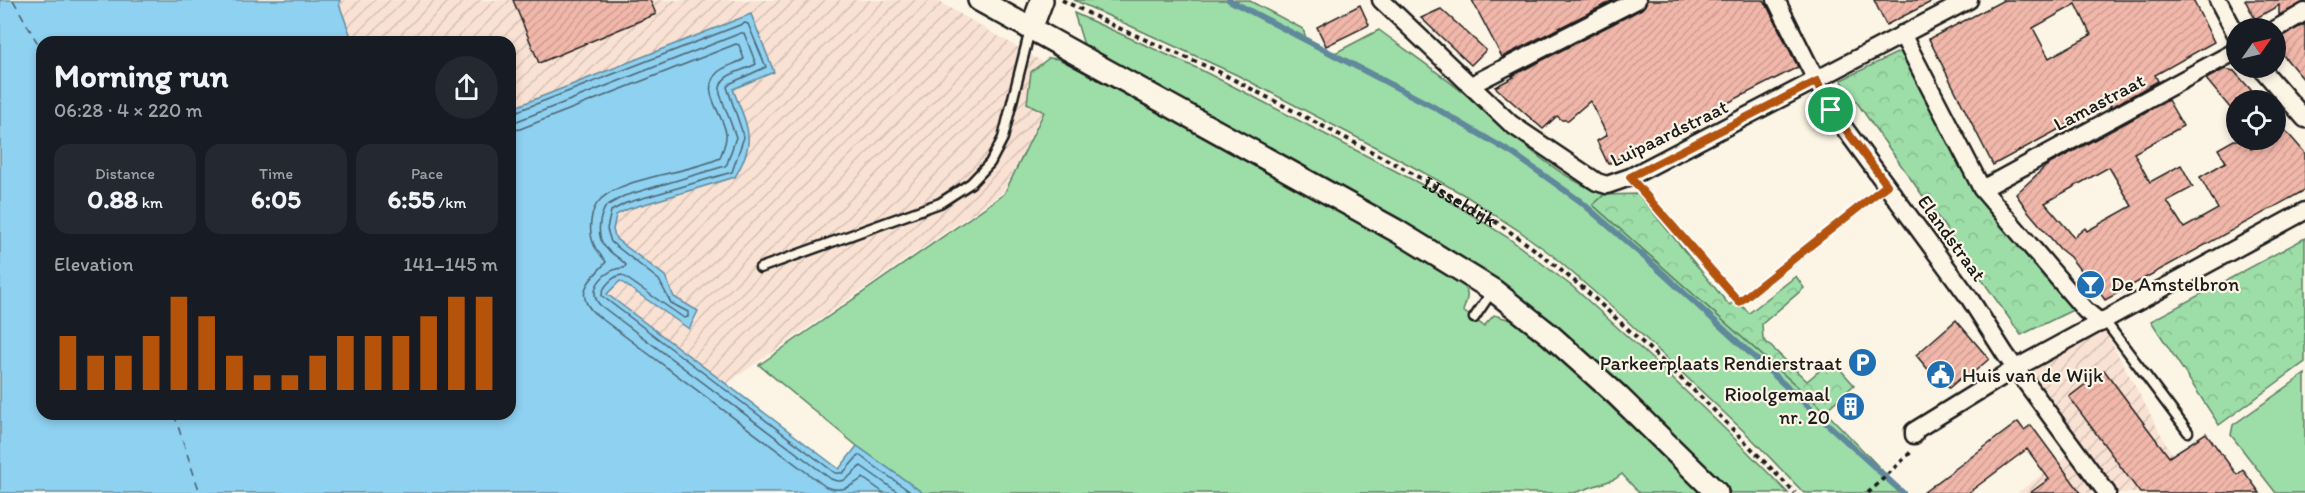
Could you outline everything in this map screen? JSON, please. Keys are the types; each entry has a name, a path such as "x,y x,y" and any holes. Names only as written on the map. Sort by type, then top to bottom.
{"street":[{"path":"979,0 1004,6 1031,29 1397,231 1493,290 1550,335 1617,395 1717,493"},
{"path":"1031,29 1042,0"},
{"name":"Luipaardstraat","path":"1381,0 1511,124 1597,182 1607,185 1630,177 1969,0"},
{"path":"1471,85 1637,0"},
{"name":"Elandstraat","path":"1776,0 1831,110 1970,299 2016,368 2107,493"},
{"path":"2218,0 2228,18"},
{"path":"2286,23 2305,12"},
{"path":"1902,34 1982,189 2085,310 2103,322"},
{"name":"Lamastraat","path":"1982,189 2226,56"},
{"path":"2270,78 2305,119"},
{"path":"1914,435 1914,431 2016,368 2305,211"}],"lane":[{"path":"760,268 940,203 971,183 990,163 1003,138 1031,29"},
{"path":"1474,318 1493,290"},
{"path":"2103,322 2188,432"}],"path":[{"name":"IJsseldijk","path":"1061,0 1217,71 1403,168 1499,224 1537,251 1626,327 1706,402 1795,493"},
{"path":"1630,177 1739,302 1887,185"},
{"path":"1869,493 1893,467"}],"shaded area":[{"path":"144,0 936,0 1062,73 1003,192 702,401 516,251 516,36 196,36"},
{"path":"2101,323 2169,449 2202,493 2017,493 2075,450 2016,368"}],"green space":[{"path":"1074,0 1248,0 1303,29 1307,41 1327,53 1337,52 1379,30 1450,82 1546,162 1564,175 1604,195 1593,205 1825,411 1904,493 1804,493 1751,438 1623,317 1552,255 1518,230 1466,196 1237,75"},
{"path":"1074,13 1201,70 1250,95 1434,191 1507,237 1573,287 1651,358 1788,493 1731,493 1561,331 1476,266 1084,45"},
{"path":"1903,50 1977,191 2077,308 2021,335 1841,80"},
{"path":"1049,58 1059,59 1288,181 1461,281 1467,296 1463,311 1484,326 1494,315 1518,322 1561,359 1701,493 1639,493 1622,474 1615,479 1574,493 923,493 857,446 759,365 1004,194 1044,112 1027,103 1031,72"},
{"path":"1638,194 1729,305 1736,300 1749,313 1796,276 1804,288 1762,324 1763,339 1807,381 1832,360 1854,385 1825,411 1593,205 1604,195"},
{"path":"2305,238 2305,362 2219,425 2151,321"},
{"path":"2305,374 2305,493 2276,493 2231,435 2233,425"}],"water":[{"path":"0,0 340,0 339,4 351,36 36,36 36,420 516,420 516,107 751,14 774,72 733,89 748,133 746,152 735,177 628,209 616,215 613,230 616,239 665,276 674,297 698,311 689,329 620,281 607,294 839,469 857,446 923,493 0,493"}],"building":[{"path":"513,0 650,0 656,14 539,63"},
{"path":"1472,0 1614,0 1502,57"},
{"path":"1647,0 1764,0 1798,67 1608,164 1597,141 1607,135 1590,101 1568,120 1562,120 1557,116 1543,129 1495,87 1642,9"},
{"path":"1874,0 1935,0 1886,25"},
{"path":"2004,0 2193,0 2214,42 2155,75 2158,81 2108,109 2111,105 2109,102 1993,165 1929,39","holes":["2076,4 2091,35 2049,58 2033,28"]},
{"path":"2245,0 2305,0 2279,15 2279,5 2254,18"},
{"path":"1360,5 1369,25 1326,46 1317,27"},
{"path":"1441,9 1486,50 1471,65 1421,18"},
{"path":"2305,24 2305,81 2286,59 2286,34"},
{"path":"2226,69 2226,78 2240,78 2251,90 2226,90 2226,103 2206,79"},
{"path":"2168,100 2183,126 2134,153 2150,182 2181,165 2193,187 2167,201 2184,228 2218,209 2200,177 2226,162 2218,149 2226,144 2226,150 2286,150 2286,131 2305,153 2305,190 2105,300 2093,283 2027,210 2016,194 2046,166","holes":["2109,167 2132,206 2087,231 2085,228 2074,237 2045,203"]},
{"path":"1956,320 1989,359 1966,379 1963,376 1949,388 1934,371 1931,373 1916,355"},
{"path":"2104,370 2169,457 2206,433 2237,475 2243,470 2260,493 2140,493 2069,397"},
{"path":"2018,422 2024,430 2031,425 2081,493 2030,493 2049,479 2027,449 1968,493 1923,493"}],"waterway":[{"path":"1229,0 1432,106 1515,155 1580,201 1658,269 1903,493"}],"ferry route":[{"path":"13,0 36,40"},
{"path":"176,420 200,493"}],"place":[{"name":"De Amstelbron","path":"2090,284"},
{"name":"Parkeerplaats Rendierstraat","path":"1863,363"},
{"name":"Huis van de Wijk","path":"1941,375"},
{"name":"Rioolgemaal nr. 20","path":"1851,406"}],"route":[{"path":"1817,81 1831,110 1887,185 1739,302 1630,177 1817,81"}]}
